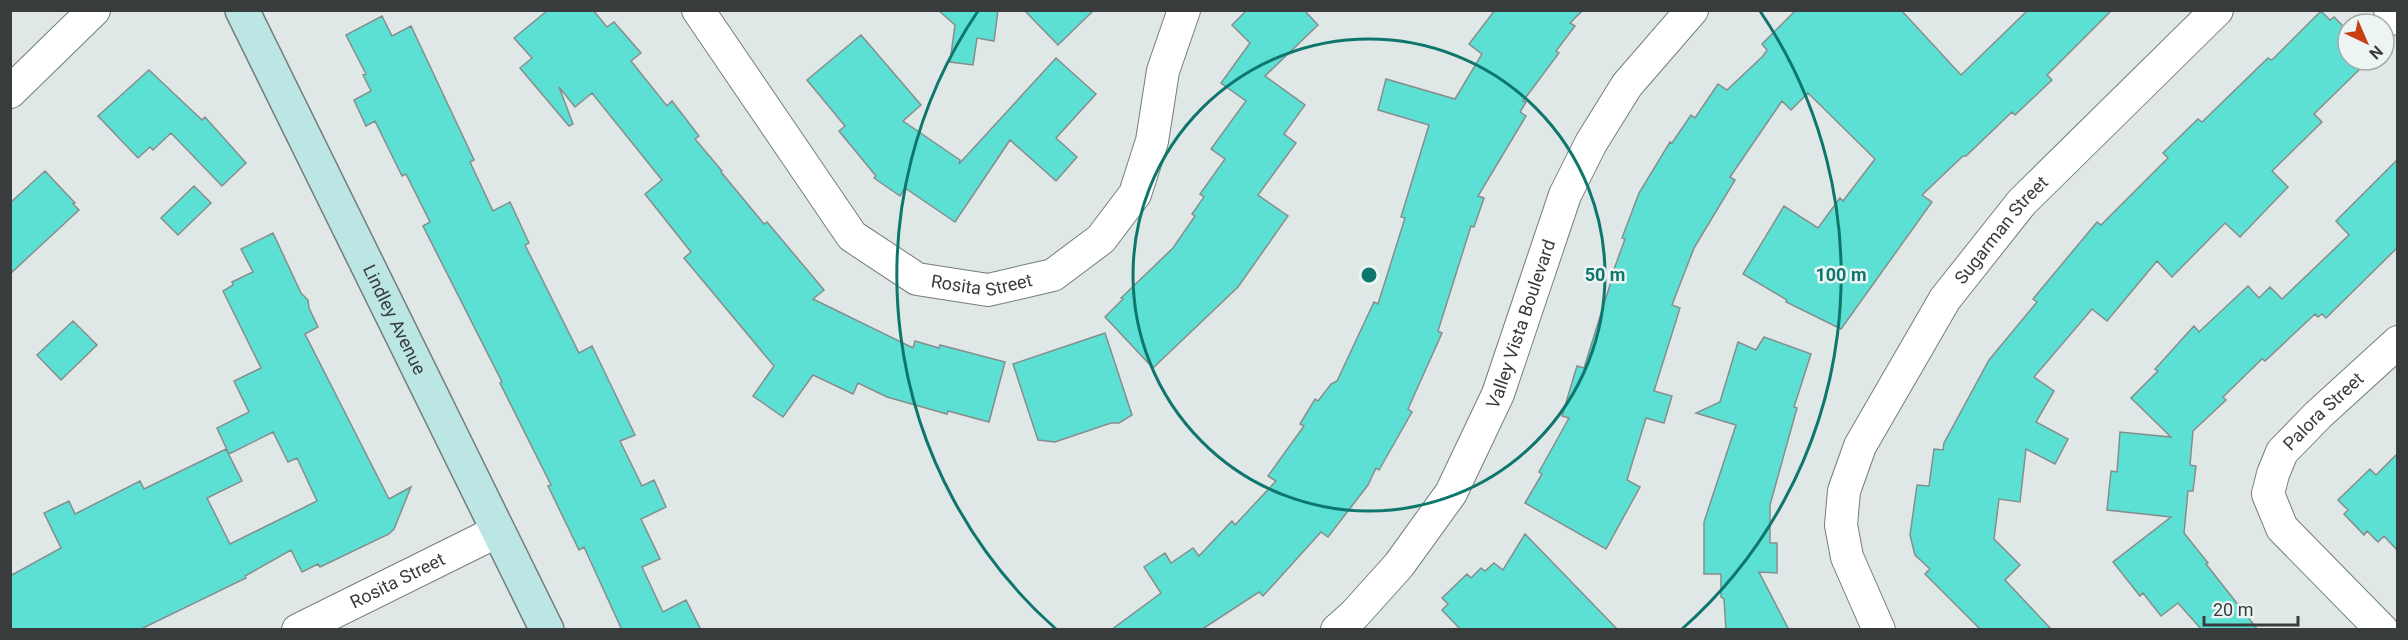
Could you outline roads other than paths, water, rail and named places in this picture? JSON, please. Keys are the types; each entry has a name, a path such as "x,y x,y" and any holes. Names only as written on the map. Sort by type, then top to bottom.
{"street":[{"path":"10,92 94,10"},
{"name":"Lindley Avenue","path":"242,10 547,630"},
{"name":"Rosita Street","path":"698,10 852,236 917,279 988,290 1053,275 1101,239 1135,194 1152,141 1163,71 1184,10"},
{"name":"Valley Vista Boulevard","path":"1353,625 1451,493 1498,394 1565,195 1591,143 1627,85 1692,10"},
{"name":"Sugarman Street","path":"1880,630 1847,557 1841,525 1844,491 1860,446 1945,298 2022,202 2217,10"},
{"path":"2390,10 2397,19"},
{"name":"Palora Street","path":"2382,630 2282,528 2268,494 2282,452 2318,415 2397,342"},
{"name":"Rosita Street","path":"298,630 498,531"}]}
